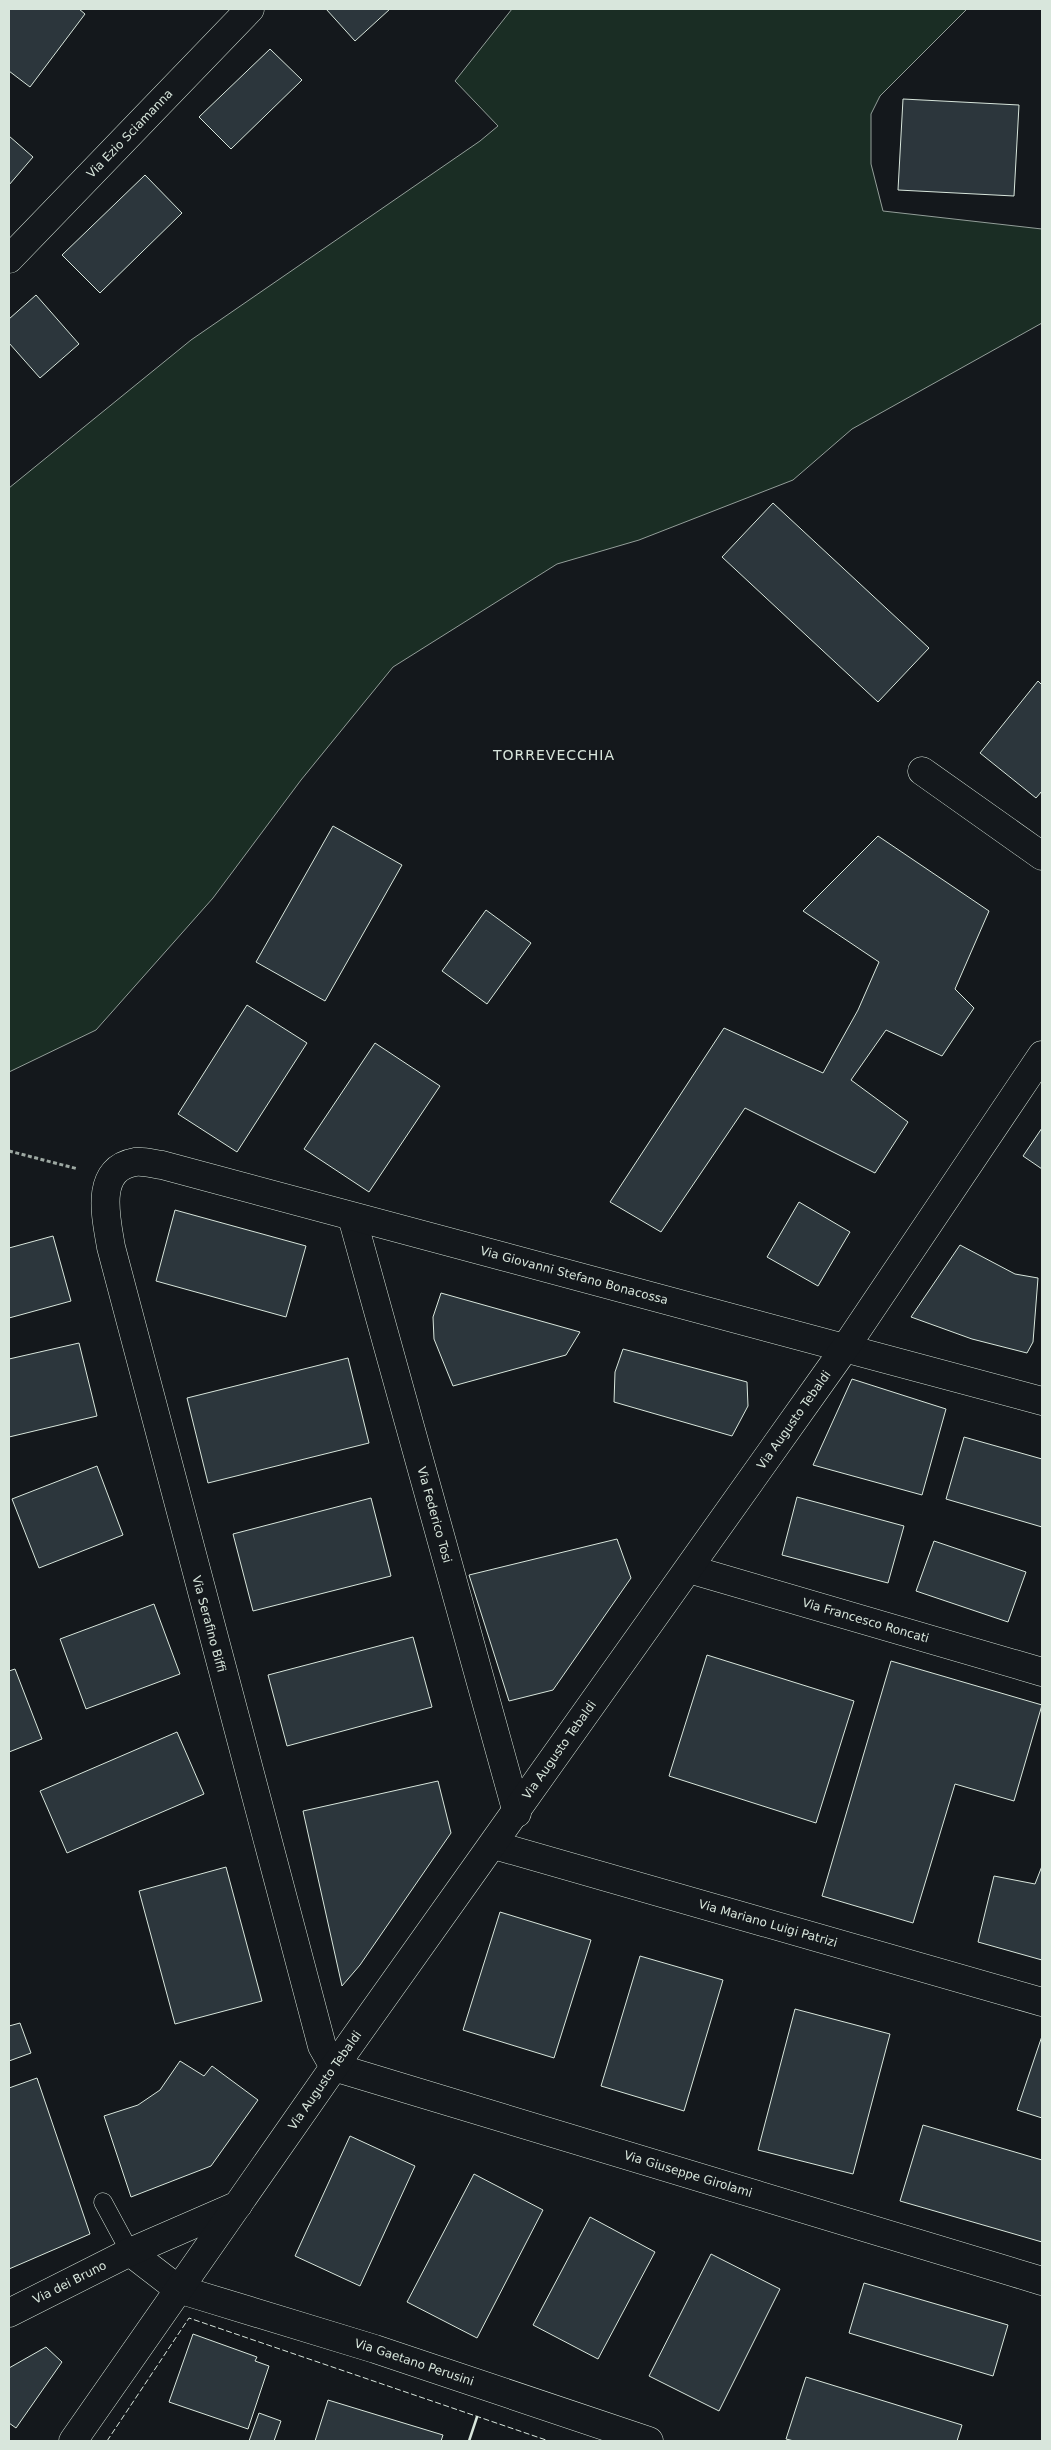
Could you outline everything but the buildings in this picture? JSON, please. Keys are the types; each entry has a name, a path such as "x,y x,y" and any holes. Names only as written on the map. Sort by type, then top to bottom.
{"street":[{"name":"Via Ezio Sciamanna","path":"9,259 250,9"},
{"path":"922,771 1042,856"},
{"name":"Via Augusto Tebaldi","path":"72,2441 334,2067 494,1845 845,1348 1042,1054"},
{"name":"Via Giovanni Stefano Bonacossa","path":"110,1177 120,1167 137,1162 162,1165 1042,1401"},
{"name":"Via Serafino Biffi","path":"110,1177 106,1192 105,1210 111,1247 322,2046 334,2067"},
{"name":"Via Federico Tosi","path":"352,1217 517,1812"},
{"name":"Via Francesco Roncati","path":"689,1569 1042,1672"},
{"name":"Via Mariano Luigi Patrizi","path":"494,1845 1042,2002"},
{"name":"Via Giuseppe Girolami","path":"334,2067 1042,2281"},
{"name":"Via dei Bruno","path":"9,2313 130,2252 239,2204"},
{"path":"130,2252 178,2289"},
{"name":"Via Gaetano Perusini","path":"178,2289 375,2349 649,2441"}],"lane":[{"path":"103,2202 130,2252"}],"path":[{"path":"9,1152 110,1177"}],"green space":[{"path":"512,9 967,9 880,96 871,114 871,164 883,211 1042,229 1042,323 852,429 793,480 639,540 557,564 393,667 301,780 213,898 96,1030 9,1072 9,488 191,340 480,141 498,126 455,81"}],"fence":[{"path":"107,2441 189,2318 549,2441"}],"wall":[{"path":"469,2441 477,2417"}],"district":[{"name":"TORREVECCHIA","path":"554,755"}]}
